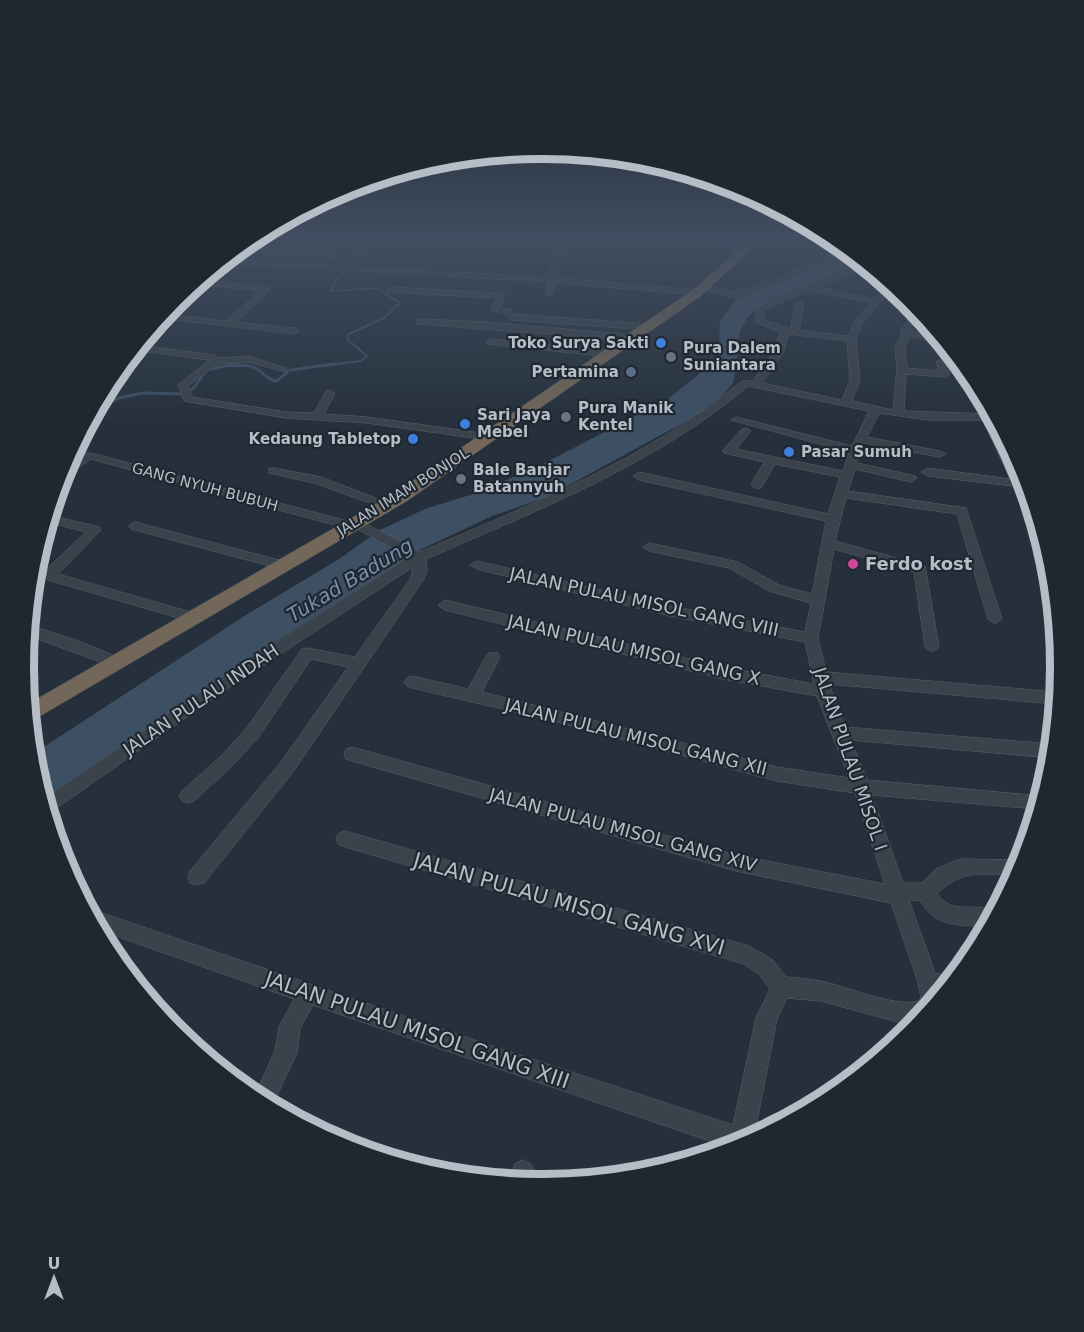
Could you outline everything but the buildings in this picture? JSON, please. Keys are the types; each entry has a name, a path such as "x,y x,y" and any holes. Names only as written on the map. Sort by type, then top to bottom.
{"highway":[{"name":"JALAN IMAM BONJOL","path":"37,709 196,618 281,565 360,526 387,505 611,354 683,302"}],"street":[{"path":"229,324 253,302"},
{"path":"499,302 495,310 507,311 510,317 649,327"},
{"path":"770,302 760,309 758,320 789,331 851,339"},
{"path":"846,404 855,380 851,339 859,321 879,302"},
{"name":"JALAN PULAU INDAH","path":"53,802 222,685 417,556 558,497 677,433 715,409 751,383 778,353 800,304"},
{"path":"173,317 294,331"},
{"path":"898,414 902,371 900,348 912,319"},
{"path":"420,322 487,325 634,338"},
{"path":"905,332 930,339"},
{"path":"492,342 611,354"},
{"path":"145,349 214,358 214,361"},
{"path":"281,369 262,361 249,359 214,361 183,385 186,394 265,412 367,420 488,437"},
{"path":"902,371 945,374 941,362"},
{"path":"751,383 898,414 923,417 984,417"},
{"path":"317,417 330,393"},
{"name":"JALAN PULAU MISOL I","path":"875,410 853,457 833,519 811,638 821,684 861,787 896,893 938,983"},
{"path":"736,420 911,478"},
{"path":"746,431 728,452 771,460 940,454"},
{"name":"GANG NYUH BUBUH","path":"78,462 85,456 91,456 360,526 417,556"},
{"path":"757,485 771,460"},
{"path":"273,471 317,480 387,505"},
{"path":"927,472 1015,483"},
{"path":"639,476 833,519"},
{"path":"841,494 962,511 995,619"},
{"path":"56,521 95,530 55,568 51,575 53,577 196,618"},
{"path":"135,526 281,565"},
{"path":"827,543 920,569 932,647"},
{"path":"649,547 733,565 774,588 817,600"},
{"path":"197,876 287,767 417,579 420,571 417,556"},
{"name":"JALAN PULAU MISOL GANG VIII","path":"477,565 670,611 811,638"},
{"name":"JALAN PULAU MISOL GANG X","path":"445,605 723,673 821,684 1048,697"},
{"path":"36,633 117,663"},
{"path":"188,796 224,765 244,743 307,653 358,663"},
{"path":"472,696 493,657"},
{"name":"JALAN PULAU MISOL GANG XII","path":"412,682 777,774 861,787 1031,801"},
{"path":"840,733 1042,750"},
{"name":"JALAN PULAU MISOL GANG XIV","path":"351,754 726,860 896,893 926,892"},
{"name":"JALAN PULAU MISOL GANG XVI","path":"345,839 748,956 766,966 781,987"},
{"path":"984,917 944,915 931,905 926,892 943,875 960,867 1008,867"},
{"name":"JALAN PULAU MISOL GANG XIII","path":"104,923 308,993 739,1134"},
{"path":"747,1130 767,1018 781,987"},
{"name":"JALAN PULAU MISOL I","path":"781,987 821,991 901,1013 912,1013"},
{"path":"267,1093 286,1053 290,1028 308,993"}],"water":[{"name":"Tukad Badung","path":"734,302 766,302 747,318 741,329 733,383 723,395 696,416 547,497 492,516 422,549 244,662 51,794 41,748 246,615 339,559 380,530 425,509 470,495 535,468 668,399 715,361 719,347 720,321"}],"waterway":[{"path":"323,366 361,361 367,356 347,339 349,334 384,318 399,302"},
{"path":"249,366 276,381 287,373 284,371 334,364"},
{"path":"107,404 119,398 142,393 184,394 194,388 206,370 225,366 249,366"},
{"path":"228,366 249,366"}],"place":[{"name":"Toko Surya Sakti","path":"661,343"},
{"name":"Pura Dalem Suniantara","path":"671,357"},
{"name":"Pertamina","path":"631,372"},
{"name":"Pura Manik Kentel","path":"566,417"},
{"name":"Sari Jaya Mebel","path":"465,424"},
{"name":"Kedaung Tabletop","path":"413,439"},
{"name":"Pasar Sumuh","path":"789,452"},
{"name":"Bale Banjar Batannyuh","path":"461,479"},
{"name":"Ferdo kost","path":"853,564"}]}
